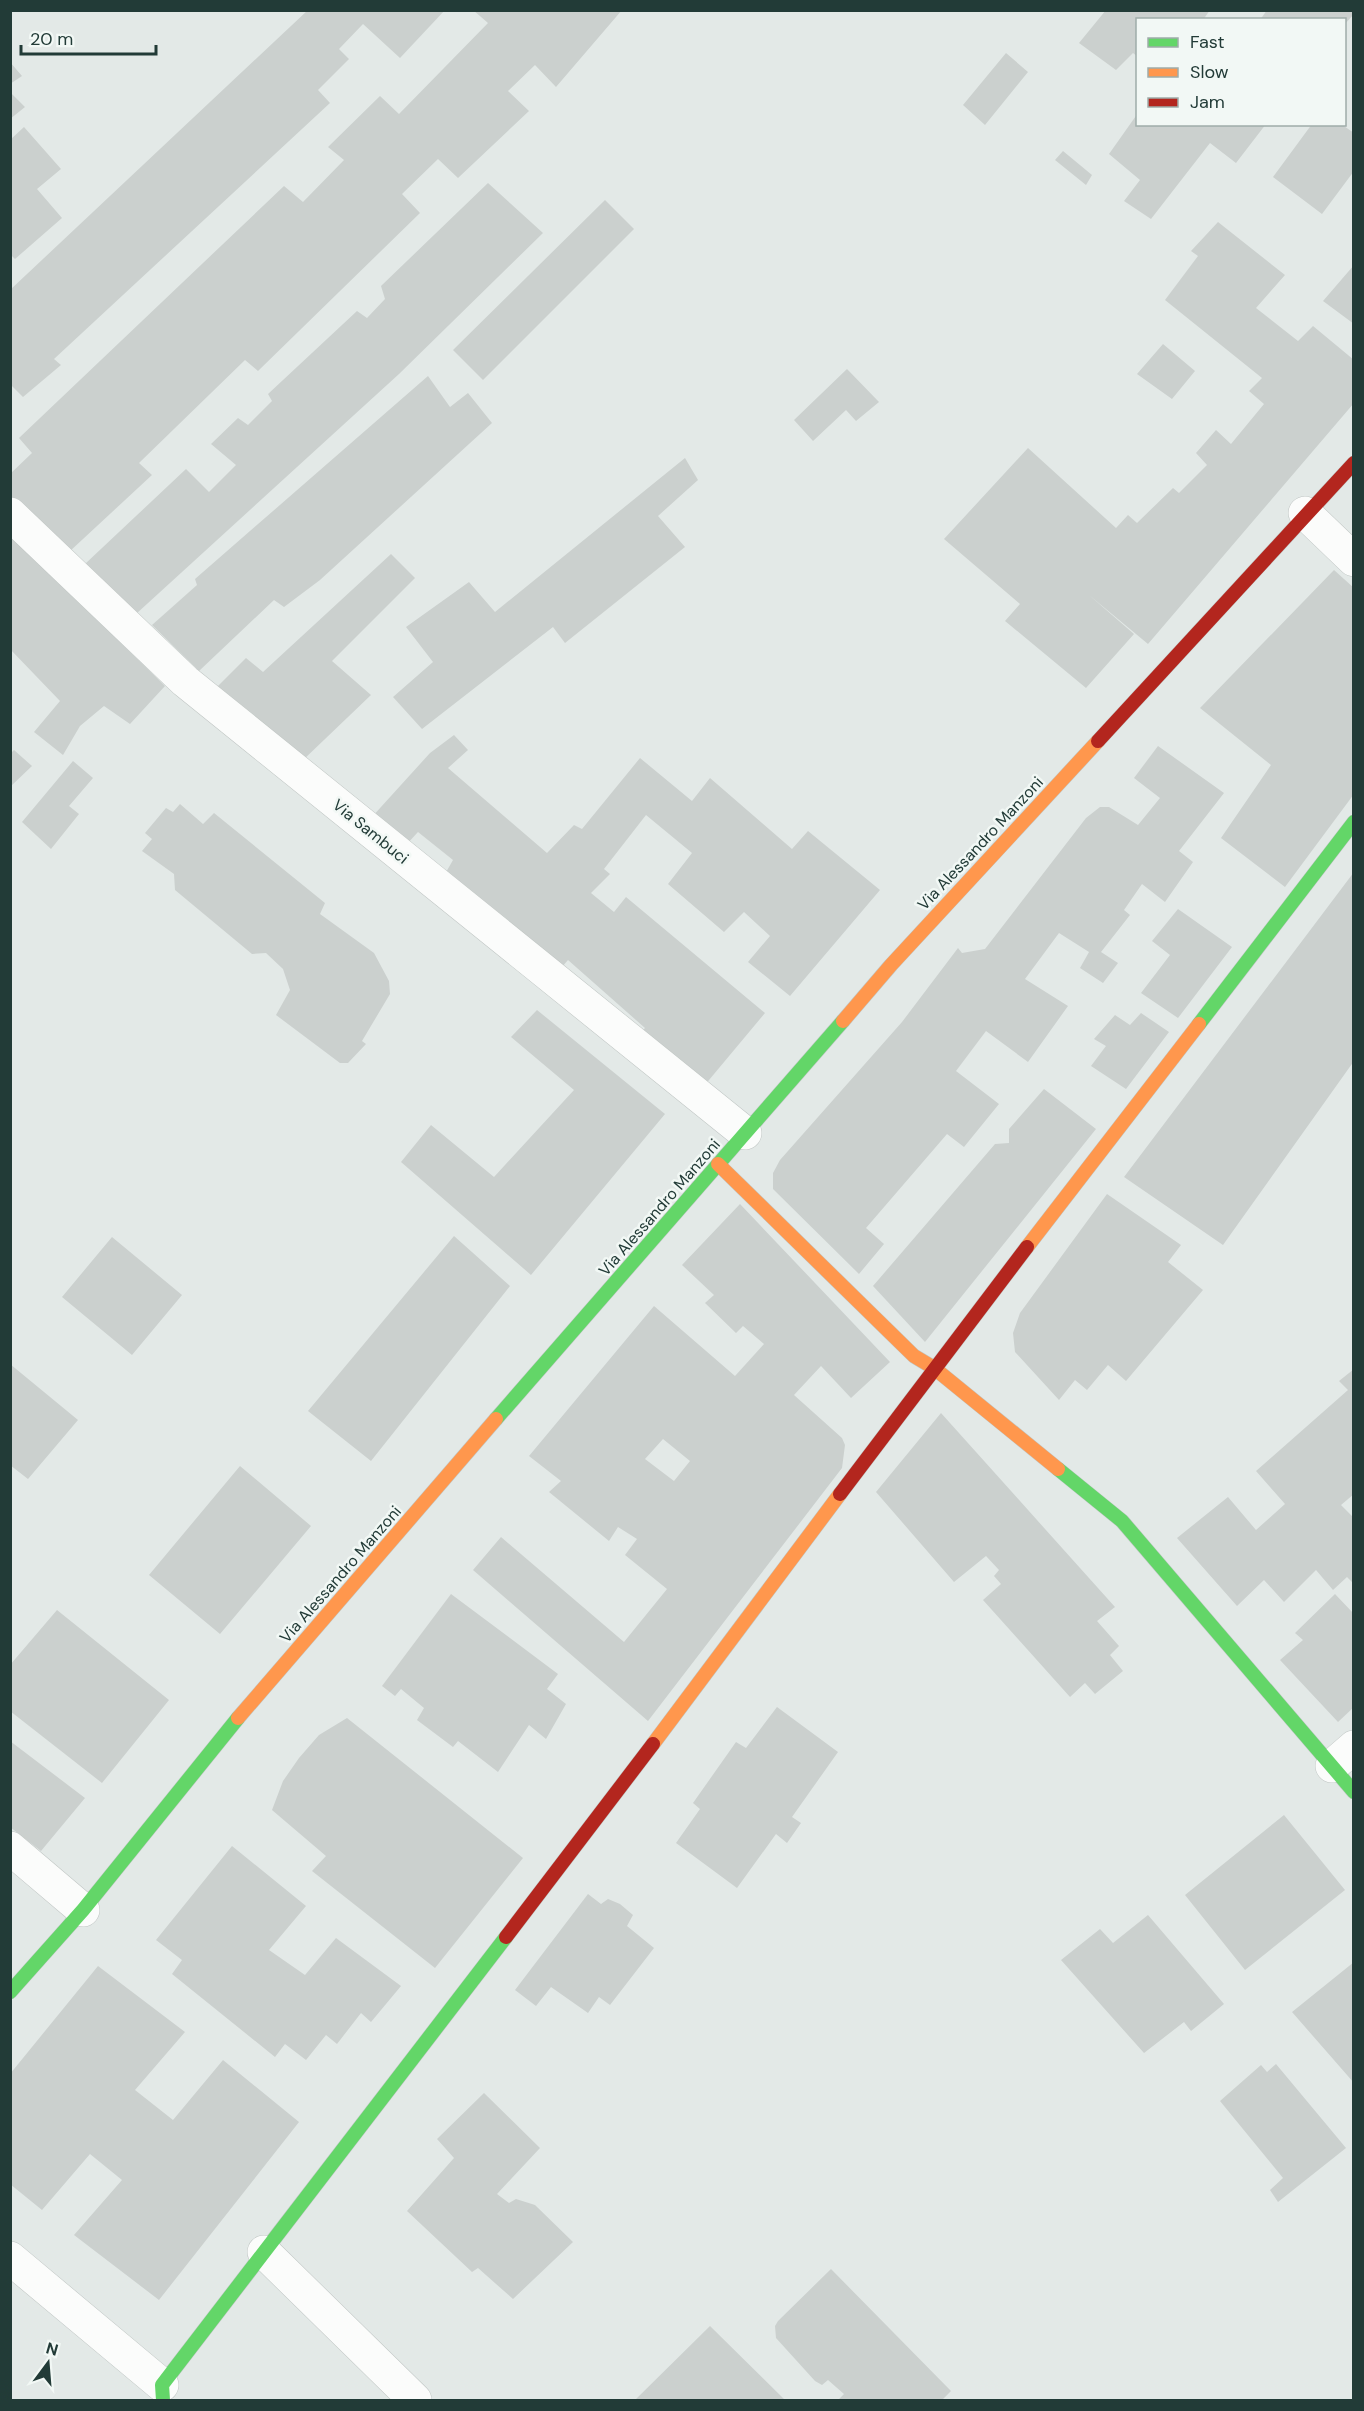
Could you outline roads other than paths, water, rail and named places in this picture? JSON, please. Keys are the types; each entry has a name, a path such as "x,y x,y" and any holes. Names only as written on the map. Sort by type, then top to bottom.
{"main road":[{"name":"Via Alessandro Manzoni","path":"10,1992 83,1910 260,1691 891,964 1353,463"},
{"path":"162,2393 264,2252 575,1848 934,1368 1353,822"},
{"path":"718,1164 914,1356 934,1368 1122,1521 1343,1756 1353,1792"}],"street":[{"path":"1305,513 1353,560"},
{"name":"Via Sambuci","path":"10,514 185,681 745,1133"},
{"path":"10,1848 83,1910"},
{"path":"264,2252 415,2400"},
{"path":"10,2258 162,2393"}]}
